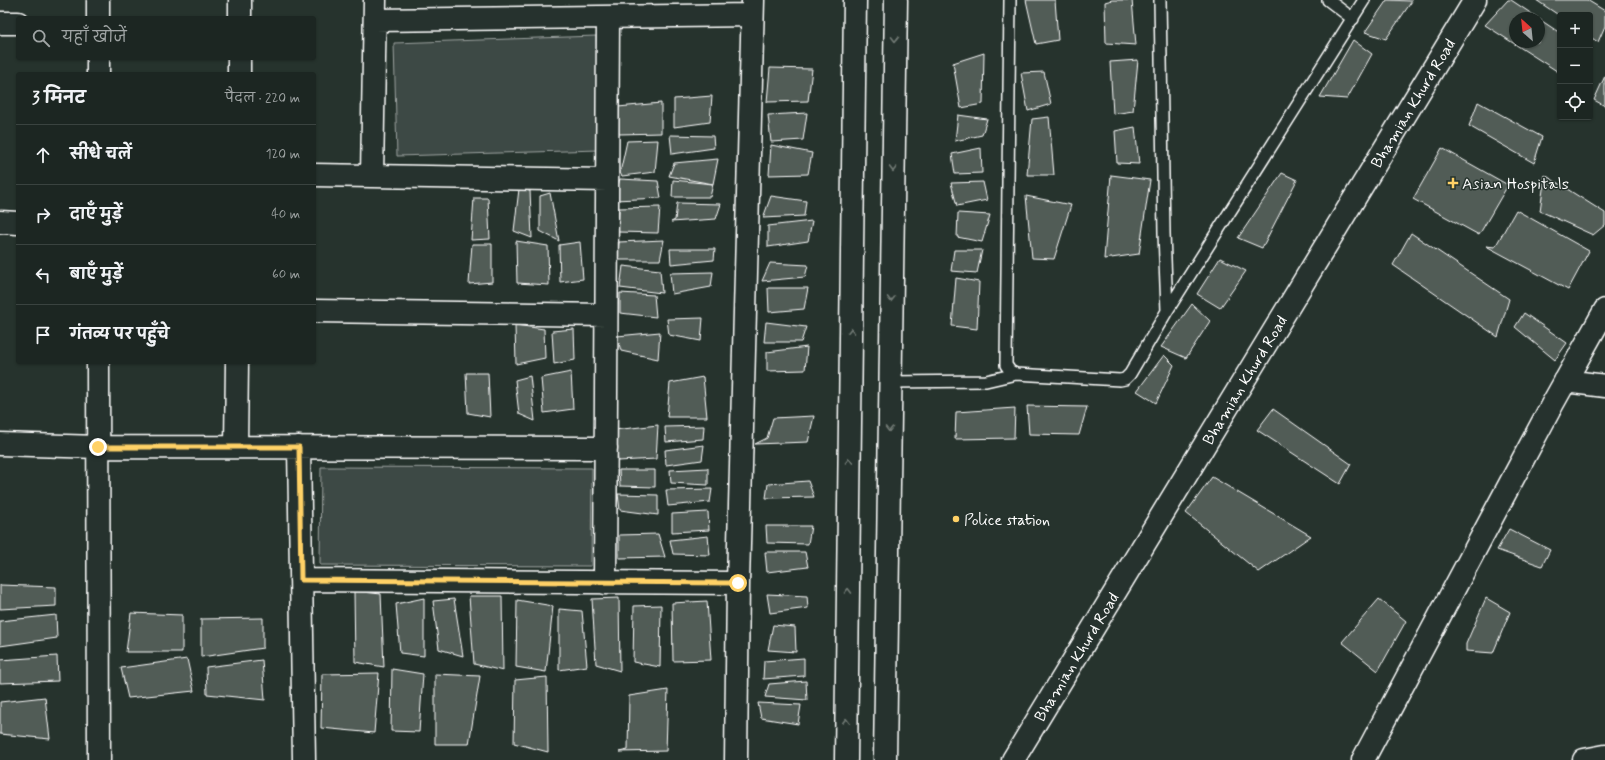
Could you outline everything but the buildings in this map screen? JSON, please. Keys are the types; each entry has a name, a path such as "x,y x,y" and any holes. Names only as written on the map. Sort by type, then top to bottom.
{"street":[{"path":"98,0 98,16"},
{"path":"240,0 240,16"},
{"path":"846,760 855,0"},
{"path":"885,760 896,0"},
{"name":"Bhamian Khurd Road","path":"1013,760 1475,0"},
{"path":"372,176 375,10 608,17 752,8 738,583 736,760"},
{"path":"605,583 608,17"},
{"path":"0,23 16,23"},
{"path":"98,60 98,72"},
{"path":"239,60 239,72"},
{"path":"316,175 607,180"},
{"path":"0,222 16,223"},
{"path":"1363,760 1605,310"},
{"path":"316,311 606,315"},
{"path":"98,364 99,760"},
{"path":"236,447 237,364"},
{"path":"1566,381 1605,386"},
{"path":"0,444 98,447 606,448"},
{"path":"299,447 304,760"},
{"path":"301,580 738,583"},
{"path":"1584,760 1605,756"}],"lane":[{"path":"1010,0 1006,365 1010,371 1016,374"},
{"path":"1160,0 1164,233 1167,311"},
{"path":"1328,0 1353,19"},
{"path":"890,382 986,381 1016,374 1120,380 1126,379 1167,311 1364,0"}],"shaded area":[{"path":"596,36 599,150 397,156 394,43"},
{"path":"321,467 592,468 591,566 320,565"}],"place":[{"name":"Asian Hospitals","path":"1453,183"},
{"name":"Police station","path":"956,519"}],"route":[{"path":"98,447 299,447 301,580 738,583"}]}
